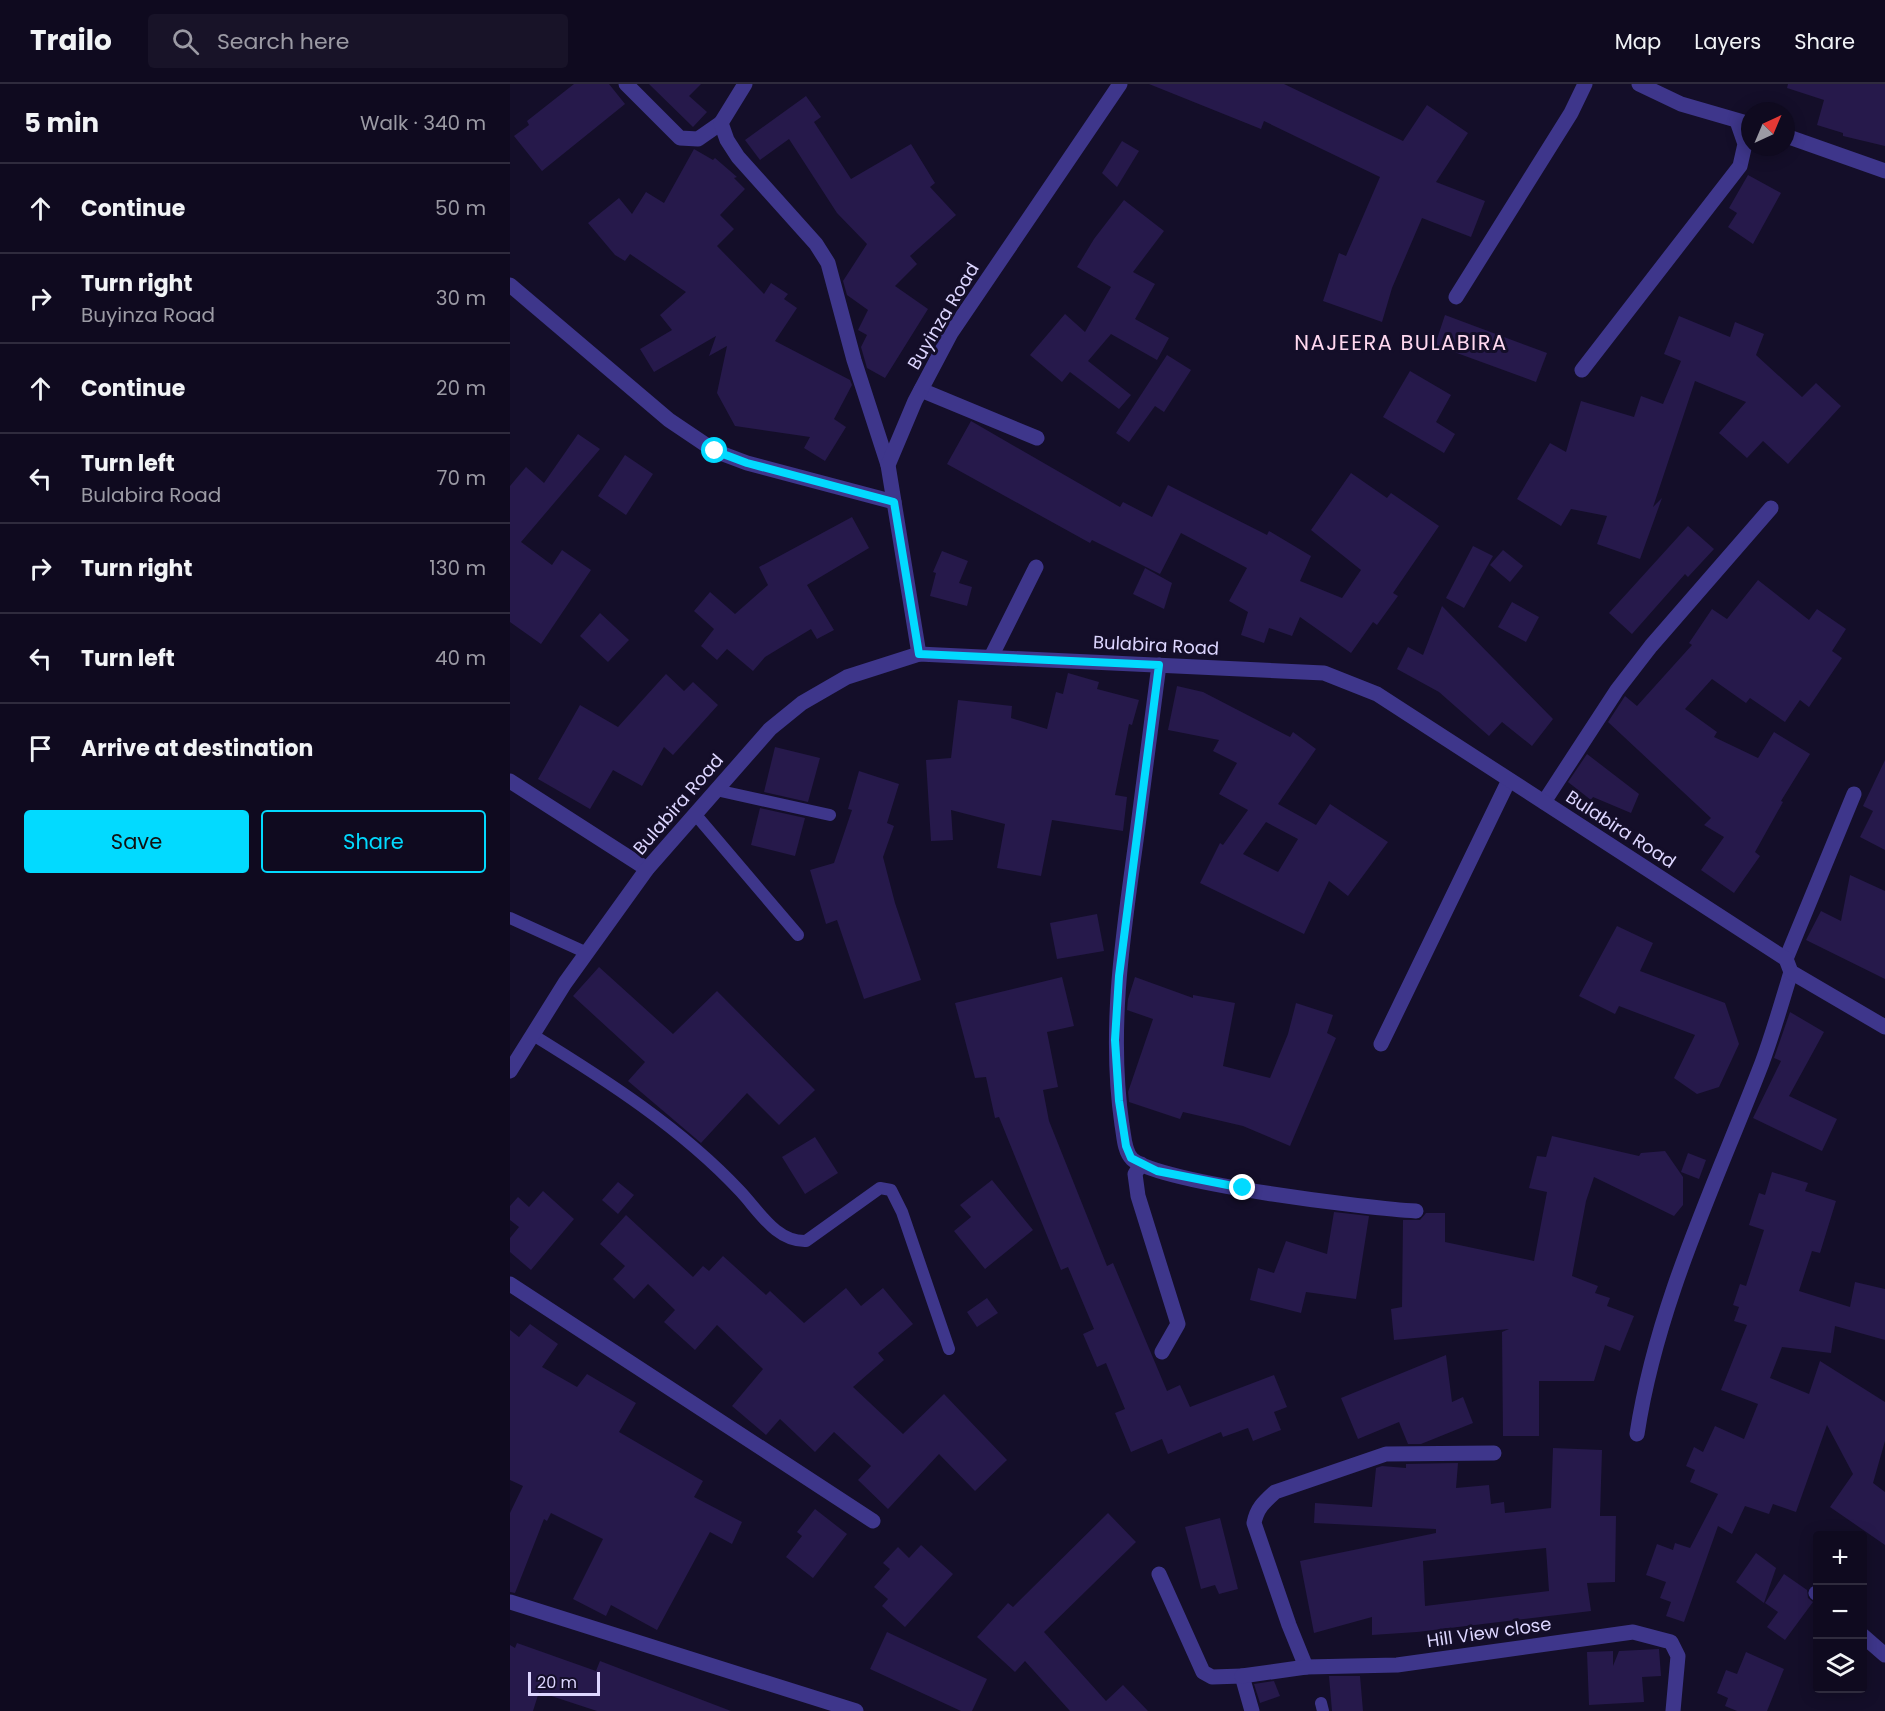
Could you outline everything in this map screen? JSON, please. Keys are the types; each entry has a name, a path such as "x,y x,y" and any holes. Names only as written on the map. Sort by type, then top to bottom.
{"street":[{"path":"626,84 681,138 698,139 721,123 745,84"},
{"name":"Buyinza Road","path":"888,465 921,390 951,333 1120,84"},
{"path":"1456,297 1571,113 1584,84"},
{"path":"1639,84 1681,104 1741,121"},
{"path":"721,123 727,140 738,157 816,244 828,263 854,360 888,465 919,654"},
{"path":"1795,139 1885,171"},
{"path":"1582,369 1740,166 1742,156"},
{"path":"510,285 669,420 699,442 747,463 894,502"},
{"path":"921,390 1037,438"},
{"path":"1544,802 1617,690 1644,654 1771,508"},
{"path":"991,657 1036,567"},
{"name":"Bulabira Road","path":"510,1071 587,953 647,869 770,729 802,703 847,677 919,654 1324,672 1377,694 1885,1027"},
{"path":"1159,665 1125,914 1115,1040 1119,1101 1126,1146 1131,1158 1157,1171 1243,1188 1373,1209 1416,1211"},
{"path":"1381,1044 1509,780"},
{"path":"510,781 647,869"},
{"path":"1637,1434 1645,1384 1659,1329 1727,1145 1762,1062 1789,966 1854,794"},
{"path":"1141,1164 1135,1174 1138,1196 1178,1324 1162,1352"},
{"path":"510,1284 873,1521"},
{"path":"1306,1667 1289,1626 1254,1523 1263,1502 1275,1492 1386,1454 1494,1453"},
{"name":"Hill View close","path":"1159,1574 1203,1672 1212,1677 1242,1676 1306,1667 1397,1665 1633,1632 1671,1642 1678,1656 1672,1711"},
{"path":"510,1602 856,1711"},
{"path":"1867,1639 1885,1655"},
{"path":"1242,1676 1252,1711"}],"lane":[{"path":"716,790 830,815"},
{"path":"695,814 798,935"},
{"path":"510,918 587,953"},
{"path":"533,1035 602,1077 666,1125 738,1189 778,1233 793,1241 806,1241 880,1188 891,1190 902,1212 949,1349"}],"building":[{"path":"574,84 609,84 625,104 542,171 514,136 529,125 527,121"},
{"path":"649,84 701,84 689,96 707,112 693,127"},
{"path":"1149,84 1284,84 1403,141 1427,105 1468,133 1436,182 1485,201 1471,237 1422,218 1392,288 1382,322 1323,301 1339,253 1346,256 1380,177 1264,121 1261,129"},
{"path":"1788,84 1885,84 1885,146 1843,136 1843,133 1817,125 1824,100 1787,88"},
{"path":"806,96 821,117 814,122 851,179 911,144 935,183 930,187 956,215 910,256 917,264 895,286 928,309 885,378 867,368 861,347 867,335 858,330 868,310 847,295 843,281 867,244 837,213 789,139 760,160 745,140"},
{"path":"1122,141 1139,151 1117,187 1102,173"},
{"path":"694,149 713,160 715,158 737,177 734,178 745,189 720,215 734,229 717,246 764,294 771,283 788,294 784,299 797,308 775,341 850,380 852,385 834,419 846,427 825,461 804,448 810,437 735,426 717,393 727,346 709,356 716,336 654,372 640,349 672,330 660,315 686,292 630,254 625,261 615,255 588,223 619,198 632,214 646,192 664,203"},
{"path":"1748,175 1781,193 1753,244 1728,227 1737,213 1729,208"},
{"path":"1124,200 1164,231 1133,272 1155,284 1135,319 1169,338 1157,360 1111,334 1088,361 1131,395 1119,409 1070,372 1062,382 1030,355 1065,314 1085,332 1111,287 1077,267 1094,239"},
{"path":"1445,315 1547,353 1536,382 1435,345"},
{"path":"1679,316 1730,337 1735,322 1764,334 1756,355 1802,397 1816,383 1841,406 1788,464 1763,441 1747,458 1719,433 1746,402 1695,381 1653,507 1662,498 1640,559 1597,544 1607,516 1571,509 1561,526 1517,499 1550,443 1566,452 1581,401 1634,417 1641,396 1663,404 1681,361 1664,354"},
{"path":"1167,355 1191,370 1164,412 1155,406 1129,442 1116,433"},
{"path":"1410,371 1451,395 1436,422 1455,434 1444,453 1383,417"},
{"path":"971,421 1120,507 1123,502 1152,517 1168,485 1267,535 1269,531 1311,556 1300,581 1342,598 1361,570 1311,530 1351,473 1387,498 1391,493 1439,526 1393,593 1398,596 1377,625 1373,622 1351,653 1300,617 1292,636 1269,628 1264,643 1241,635 1248,612 1229,601 1247,568 1181,533 1160,574 1092,540 1090,543 947,464"},
{"path":"578,434 600,449 521,542 552,565 562,550 591,570 541,644 510,622 510,486 526,467 544,483"},
{"path":"625,455 653,474 626,515 598,496"},
{"path":"852,517 869,548 807,585 834,630 817,639 811,629 765,657 753,671 727,649 717,660 701,646 714,629 694,611 710,592 735,614 768,585 759,567"},
{"path":"1688,526 1714,549 1688,577 1685,574 1632,634 1609,613"},
{"path":"1473,546 1493,556 1464,608 1446,598"},
{"path":"1503,550 1523,566 1510,582 1490,565"},
{"path":"942,551 968,561 959,583 972,587 967,606 930,596 936,573 933,572"},
{"path":"1145,568 1172,583 1164,609 1133,594"},
{"path":"1758,580 1809,620 1817,609 1846,629 1832,651 1842,658 1809,707 1800,700 1785,722 1750,698 1746,703 1712,679 1685,709 1717,732 1714,737 1758,758 1774,732 1810,754 1781,801 1783,802 1755,852 1760,856 1734,893 1701,870 1724,837 1704,825 1711,818 1608,722 1625,696 1637,706 1692,645 1689,643 1712,609 1727,619"},
{"path":"1512,602 1539,617 1526,642 1498,627"},
{"path":"1442,606 1553,719 1532,746 1502,722 1489,736 1439,692 1397,669 1408,647 1423,655"},
{"path":"600,613 629,640 608,662 580,636"},
{"path":"1068,673 1099,682 1097,689 1139,700 1132,725 1129,724 1115,795 1127,797 1123,831 1052,820 1041,876 997,868 1005,824 951,810 953,840 931,841 926,760 951,758 958,700 1012,706 1011,718 1047,729 1056,692 1063,694"},
{"path":"666,674 684,691 693,682 718,705 673,755 664,747 642,786 613,770 590,809 538,779 580,705 618,727"},
{"path":"1177,686 1203,692 1290,737 1293,732 1316,749 1278,804 1316,825 1330,804 1388,842 1348,896 1329,881 1304,934 1200,883 1220,843 1223,845 1248,810 1219,794 1237,763 1213,751 1219,740 1168,730","holes":["1266,822 1298,839 1278,872 1243,854"]},
{"path":"775,747 820,758 808,802 764,792"},
{"path":"1587,754 1639,794 1631,813 1593,797 1591,800 1568,782"},
{"path":"1885,760 1885,850 1860,837 1873,811 1863,806"},
{"path":"859,771 899,784 887,823 894,826 883,857 895,903 921,980 864,999 837,920 826,924 810,870 834,863 852,810 848,809"},
{"path":"760,808 805,818 795,856 751,845"},
{"path":"1850,875 1885,891 1885,979 1806,940 1821,911 1841,921"},
{"path":"1097,914 1104,951 1057,959 1050,923"},
{"path":"1617,926 1653,943 1640,971 1725,1003 1739,1044 1719,1087 1697,1094 1674,1078 1695,1035 1619,1006 1615,1014 1579,996"},
{"path":"599,967 673,1034 717,991 815,1090 779,1125 747,1093 701,1143 628,1081 645,1062 573,996"},
{"path":"1062,977 1074,1026 1047,1032 1058,1087 1043,1090 1049,1121 1107,1266 1113,1263 1167,1391 1180,1385 1190,1407 1274,1375 1287,1407 1274,1412 1281,1430 1253,1441 1248,1428 1223,1437 1221,1432 1168,1454 1162,1439 1131,1452 1115,1413 1125,1409 1106,1363 1097,1367 1083,1334 1094,1329 1068,1267 1061,1270 999,1117 995,1118 986,1077 975,1078 955,1003"},
{"path":"1135,977 1193,998 1193,995 1235,1003 1223,1066 1270,1078 1288,1034 1296,1003 1333,1015 1327,1033 1336,1038 1290,1146 1243,1126 1183,1112 1180,1119 1129,1102 1128,1092 1153,1019 1127,1010"},
{"path":"1790,1012 1824,1032 1789,1096 1837,1119 1822,1151 1753,1118 1781,1061 1774,1058"},
{"path":"1552,1136 1639,1156 1641,1153 1665,1151 1683,1177 1683,1205 1674,1216 1594,1177 1586,1201 1572,1276 1598,1286 1595,1293 1610,1298 1607,1306 1634,1316 1620,1351 1605,1345 1594,1381 1539,1381 1539,1436 1503,1436 1502,1332 1509,1329 1394,1340 1391,1309 1402,1307 1403,1220 1420,1220 1426,1213 1445,1213 1445,1242 1534,1261 1547,1192 1529,1188 1537,1156 1546,1157"},
{"path":"815,1137 838,1173 805,1194 782,1157"},
{"path":"1688,1153 1706,1160 1699,1179 1681,1172"},
{"path":"1772,1172 1808,1183 1805,1191 1836,1201 1820,1253 1812,1251 1799,1291 1850,1307 1855,1282 1885,1289 1885,1340 1835,1326 1831,1353 1782,1347 1770,1378 1809,1394 1820,1361 1885,1402 1885,1441 1873,1483 1885,1492 1885,1545 1830,1507 1853,1474 1827,1425 1796,1512 1773,1504 1769,1514 1745,1506 1732,1534 1718,1526 1684,1622 1666,1616 1671,1602 1660,1598 1666,1582 1646,1575 1657,1544 1673,1550 1675,1543 1690,1548 1718,1494 1690,1482 1695,1470 1686,1466 1694,1447 1703,1452 1715,1426 1744,1439 1758,1404 1721,1390 1747,1325 1734,1321 1739,1307 1733,1305 1740,1284 1746,1286 1764,1230 1749,1225 1759,1193 1765,1195"},
{"path":"992,1180 1033,1230 985,1269 954,1231 971,1217 960,1205"},
{"path":"618,1182 634,1195 618,1214 602,1200"},
{"path":"543,1191 574,1219 531,1270 510,1252 510,1238 519,1227 510,1220 510,1206 518,1197 529,1207"},
{"path":"1334,1212 1369,1216 1356,1299 1306,1292 1301,1313 1250,1300 1258,1268 1274,1273 1286,1241 1327,1254"},
{"path":"626,1215 693,1277 703,1266 709,1271 723,1256 766,1295 770,1291 804,1323 846,1288 861,1306 883,1288 913,1324 878,1353 884,1360 853,1387 903,1434 944,1394 1007,1460 975,1491 939,1454 888,1509 858,1480 871,1466 834,1432 815,1452 780,1419 766,1435 732,1406 763,1369 717,1325 695,1350 664,1322 675,1310 648,1284 634,1299 613,1279 625,1266 600,1244"},
{"path":"987,1298 998,1313 977,1327 967,1312"},
{"path":"530,1324 558,1344 542,1367 577,1387 587,1374 636,1403 619,1432 703,1481 694,1497 742,1522 732,1544 710,1532 657,1630 611,1605 606,1616 573,1599 603,1539 551,1513 547,1521 544,1519 515,1593 510,1592 510,1513 523,1486 510,1480 510,1330 519,1337"},
{"path":"1446,1355 1452,1402 1463,1397 1473,1423 1421,1444 1408,1444 1399,1422 1358,1439 1341,1398"},
{"path":"1553,1448 1602,1450 1600,1516 1616,1516 1615,1582 1587,1583 1591,1611 1417,1632 1372,1635 1372,1617 1314,1633 1300,1561 1436,1533 1436,1529 1314,1523 1315,1503 1372,1507 1376,1468 1382,1466 1406,1468 1406,1464 1458,1463 1456,1488 1489,1485 1491,1504 1504,1502 1505,1513 1551,1508","holes":["1546,1548 1549,1591 1425,1606 1423,1561"]},
{"path":"815,1509 847,1534 813,1578 786,1557 802,1536 797,1532"},
{"path":"1108,1513 1136,1542 1044,1632 1106,1701 1123,1685 1148,1711 1070,1711 1025,1661 1015,1672 977,1637 1008,1603 1013,1607"},
{"path":"1220,1518 1238,1589 1219,1594 1215,1585 1201,1589 1185,1527"},
{"path":"921,1545 953,1574 905,1627 882,1606 888,1599 874,1587 890,1569 883,1563 898,1547 909,1558"},
{"path":"1756,1553 1776,1568 1764,1603 1736,1582"},
{"path":"1784,1574 1807,1590 1808,1598 1813,1602 1785,1640 1767,1627 1778,1612 1765,1603"},
{"path":"887,1632 987,1679 972,1711 961,1711 870,1669"},
{"path":"517,1643 596,1671 600,1661 731,1711 597,1711 539,1692 533,1711 510,1711 510,1645 515,1648"},
{"path":"1659,1649 1661,1676 1642,1677 1644,1702 1589,1705 1587,1652 1613,1651 1613,1666 1619,1651"},
{"path":"1746,1652 1784,1669 1767,1711 1737,1711 1725,1706 1728,1698 1717,1693 1726,1670 1737,1674"},
{"path":"1329,1676 1360,1676 1363,1711 1332,1711"},
{"path":"1274,1681 1280,1696 1260,1703 1254,1684"}],"district":[{"name":"NAJEERA BULABIRA","path":"1401,342"}],"route":[{"path":"715,451 747,463 894,502 919,654 1159,665 1125,914 1119,976 1115,1040 1119,1101 1126,1146 1131,1158 1157,1171 1243,1188"}]}
